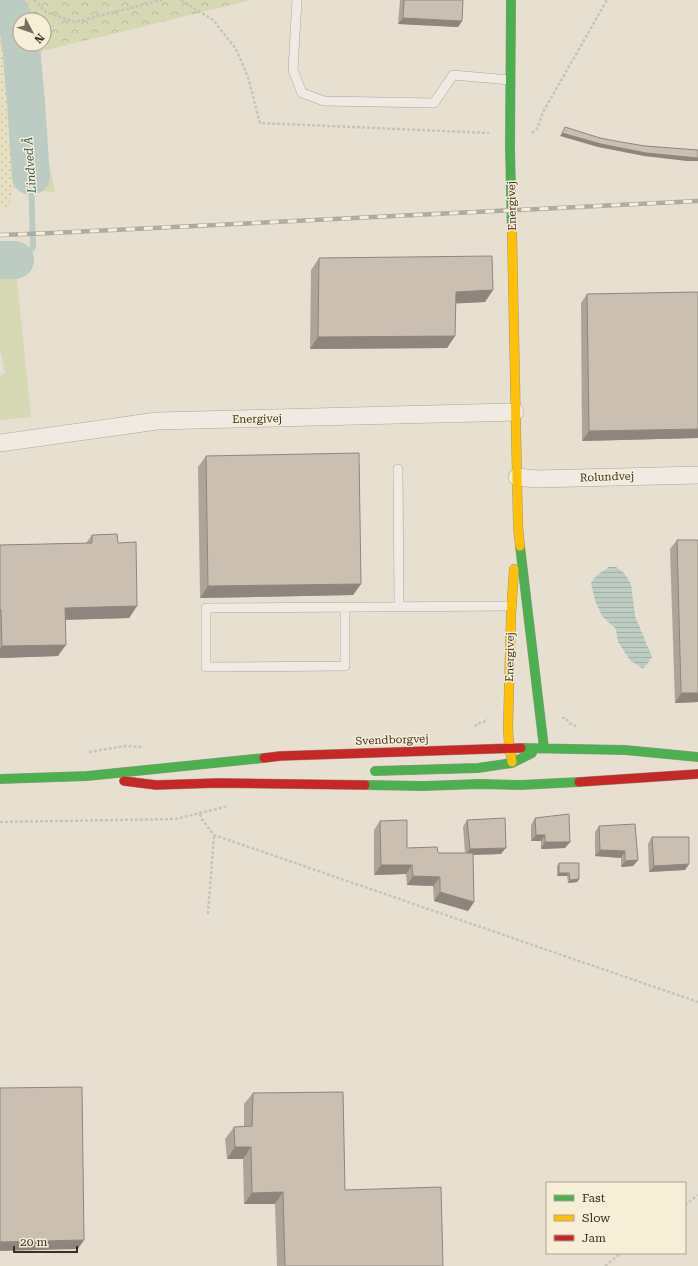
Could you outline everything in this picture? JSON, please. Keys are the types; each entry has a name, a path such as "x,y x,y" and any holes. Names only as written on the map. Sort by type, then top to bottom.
{"main road":[{"name":"Energivej","path":"511,0 510,148 518,526 544,748"},
{"name":"Energivej","path":"517,774 508,749 510,606 518,526"},
{"name":"Svendborgvej","path":"0,779 87,776 280,756 476,749 544,748 625,750 698,757"},
{"path":"365,772 478,768 517,774 544,748"},
{"name":"Svendborgvej","path":"87,776 156,785 218,783 424,786 479,784 517,774 623,780 698,774"},
{"path":"218,783 311,776"}],"street":[{"name":"Energivej","path":"0,443 157,421 515,412"},
{"name":"Rolundvej","path":"517,477 537,479 698,475"}],"lane":[{"path":"297,0 293,70 302,93 324,101 434,103 453,75 511,80"},
{"path":"398,469 399,606"},
{"path":"345,607 345,666 206,667 206,608 399,606 527,606"}],"path":[{"path":"34,0 46,12 75,22 162,0"},
{"path":"181,0 213,20 236,49 248,76 260,123 510,134"},
{"path":"510,148 537,129 543,112 607,0"},
{"path":"0,822 176,819 200,814 201,818 214,835 698,1002"},
{"path":"208,914 214,835"},
{"path":"686,1204 698,1195"},
{"path":"605,1266 620,1254"}],"shaded area":[{"path":"0,45 6,53 13,188 9,209 0,209"},
{"path":"609,567 616,567 624,573 631,584 635,616 652,657 643,669 630,660 618,642 616,629 602,616 595,600 591,583 597,575"}],"green space":[{"path":"0,0 252,0 52,49 52,12 12,12 12,52 38,52 26,55 55,192 13,188 6,53 0,45"},
{"path":"0,260 15,260 31,417 0,420 0,376 5,373 0,349"}],"building":[{"path":"404,0 463,0 462,21 403,18"},
{"path":"565,127 600,138 621,142 645,146 698,150 698,158 646,153 601,144 562,133"},
{"path":"492,256 493,290 456,292 455,336 318,337 319,258"},
{"path":"698,292 698,429 589,431 587,294"},
{"path":"359,453 361,584 208,586 206,456"},
{"path":"117,534 118,543 136,542 137,606 65,608 66,645 2,646 0,610 0,545 92,543 92,535"},
{"path":"677,540 698,540 698,693 681,693"},
{"path":"569,814 570,842 545,842 545,835 536,835 535,818"},
{"path":"505,818 506,848 470,849 467,820"},
{"path":"407,820 407,848 437,847 438,853 473,853 474,902 440,892 440,877 413,876 412,865 381,865 380,821"},
{"path":"635,824 638,860 625,861 625,851 600,850 599,826"},
{"path":"652,837 689,837 689,864 654,866"},
{"path":"559,863 579,863 579,879 570,880 569,873 559,873"},
{"path":"82,1087 84,1240 0,1242 0,1088"},
{"path":"343,1092 345,1190 441,1187 443,1266 285,1266 283,1192 252,1193 251,1147 235,1147 234,1127 252,1126 253,1093"}],"waterway":[{"name":"Lindved Å","path":"3,0 12,17"},
{"name":"Lindved Å","path":"22,52 31,176"},
{"name":"Lindved Å","path":"15,260 23,260 33,247 31,176"},
{"name":"Lindved Å","path":"0,260 15,260"}],"railway":[{"path":"0,235 698,201"}],"traffic: fast":[{"path":"511,0 510,148 512,233"},
{"path":"520,546 544,748"},
{"path":"521,748 625,750 698,757"},
{"path":"375,771 478,768 512,763 532,753"},
{"path":"0,779 87,776 264,758"},
{"path":"365,785 521,785 579,782"}],"traffic: slow":[{"path":"512,233 518,526 520,546"},
{"path":"512,762 508,728 511,615 514,569"}],"traffic: jam":[{"path":"264,758 280,756 521,748"},
{"path":"579,782 698,774"},
{"path":"124,781 156,785 218,783 365,785"}]}
